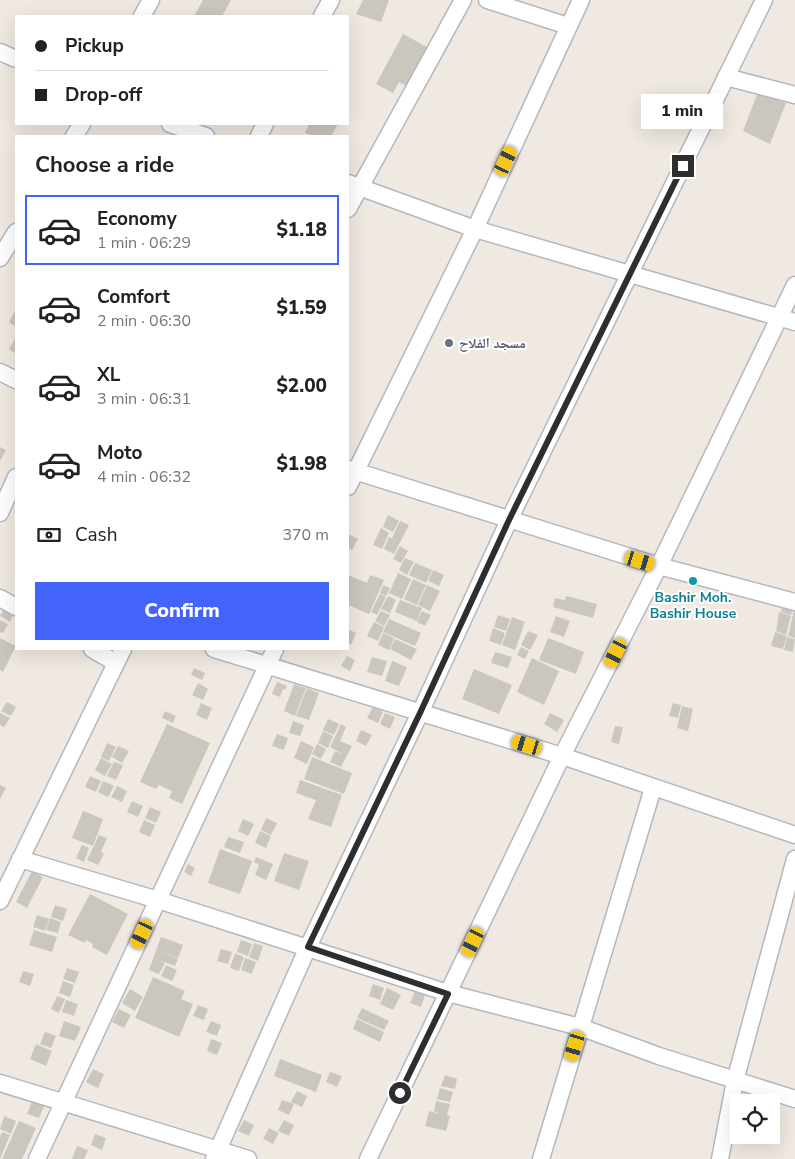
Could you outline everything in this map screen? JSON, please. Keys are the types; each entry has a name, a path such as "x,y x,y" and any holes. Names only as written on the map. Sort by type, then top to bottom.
{"street":[{"path":"143,15 151,0"},
{"path":"323,15 331,0"},
{"path":"349,204 353,185 463,0"},
{"path":"487,0 568,26"},
{"path":"581,0 475,228 351,470 659,566 795,602"},
{"path":"216,1154 308,947 420,713 509,520 632,273 764,0"},
{"path":"0,52 15,59"},
{"path":"726,77 795,95"},
{"path":"176,130 201,135"},
{"path":"353,185 475,228 788,320"},
{"path":"0,258 15,234"},
{"path":"368,1159 562,756 788,320 795,285"},
{"path":"0,372 15,380"},
{"path":"0,513 15,479"},
{"path":"0,598 15,606"},
{"path":"0,901 120,656 96,650"},
{"path":"217,650 267,667 562,756 795,835"},
{"path":"37,1159 61,1103 275,650"},
{"path":"540,1159 653,788"},
{"path":"20,859 308,947 448,994 580,1027 735,1081 795,1099"},
{"path":"720,1159 735,1081 795,859"},
{"path":"0,1083 216,1154 248,1159"}],"building":[{"path":"203,0 231,0 223,15 195,15"},
{"path":"363,0 389,0 381,22 356,14"},
{"path":"403,34 429,48 408,87 399,82 393,93 376,84"},
{"path":"758,92 786,103 770,144 743,131"},
{"path":"309,125 337,125 332,135 311,135 305,133"},
{"path":"15,311 15,326 9,322"},
{"path":"15,339 15,353 9,349"},
{"path":"0,447 6,450 0,461"},
{"path":"388,515 399,521 393,532 383,527"},
{"path":"400,521 409,525 394,554 384,549 389,537 397,541 392,538"},
{"path":"381,528 389,533 382,549 373,545"},
{"path":"349,534 358,539 352,550 349,548"},
{"path":"400,546 408,551 401,563 393,559"},
{"path":"405,558 414,562 407,575 399,570"},
{"path":"415,563 432,570 426,583 409,575"},
{"path":"433,570 444,575 439,586 428,581"},
{"path":"398,573 411,579 402,599 389,593"},
{"path":"349,575 367,583 370,575 384,580 369,614 349,605"},
{"path":"413,579 426,585 417,605 404,599"},
{"path":"383,585 390,588 386,596 380,593"},
{"path":"427,585 440,591 430,611 418,605"},
{"path":"380,594 386,597 377,615 371,612"},
{"path":"388,596 396,600 390,613 381,609"},
{"path":"566,596 597,604 593,618 553,607 555,598 565,600"},
{"path":"400,600 416,606 416,608 417,606 422,608 417,621 395,612"},
{"path":"784,602 794,604 791,615 781,612"},
{"path":"795,606 795,638 788,636"},
{"path":"5,607 14,613 10,622 0,616"},
{"path":"381,611 390,615 384,626 375,621"},
{"path":"422,611 431,615 425,626 417,622"},
{"path":"779,612 791,616 786,635 776,631"},
{"path":"498,615 510,619 506,631 494,627"},
{"path":"556,616 570,621 564,637 550,632"},
{"path":"512,617 525,622 515,650 502,645"},
{"path":"389,619 421,633 415,646 383,632"},
{"path":"0,620 8,624 3,633 0,632"},
{"path":"374,622 384,627 378,641 367,636"},
{"path":"493,628 505,633 501,645 489,641"},
{"path":"349,630 356,633 351,645 349,644"},
{"path":"528,631 538,635 530,650 521,645"},
{"path":"775,632 787,636 783,649 771,646"},
{"path":"383,633 394,638 389,650 378,645"},
{"path":"787,637 795,639 793,652 784,650"},
{"path":"0,638 15,646 15,648 3,672 0,670"},
{"path":"548,638 584,652 576,674 539,660"},
{"path":"395,639 417,649 411,660 390,649"},
{"path":"521,647 529,651 525,659 517,655"},
{"path":"495,652 512,657 508,668 491,663"},
{"path":"347,656 355,660 350,671 341,666"},
{"path":"372,657 387,661 382,676 367,672"},
{"path":"532,658 559,671 544,705 517,692"},
{"path":"392,661 407,667 399,686 385,681"},
{"path":"194,668 205,673 202,680 191,675"},
{"path":"474,669 512,685 499,714 462,699"},
{"path":"277,682 287,686 285,690 283,689 280,697 272,694"},
{"path":"198,683 208,689 203,700 192,695"},
{"path":"294,684 306,688 295,716 284,711"},
{"path":"307,688 319,693 309,720 296,716"},
{"path":"7,702 16,707 11,716 1,711"},
{"path":"201,703 212,708 207,720 196,715"},
{"path":"673,703 681,705 678,718 669,716"},
{"path":"682,706 693,709 688,731 677,728"},
{"path":"373,707 383,712 378,723 367,718"},
{"path":"165,711 176,716 173,723 162,718"},
{"path":"0,713 10,718 4,727 0,725"},
{"path":"385,713 395,717 390,729 380,724"},
{"path":"550,713 564,720 557,732 544,724"},
{"path":"328,719 339,724 334,735 323,730"},
{"path":"293,721 304,725 300,736 289,733"},
{"path":"167,724 210,743 182,804 169,798 172,791 159,785 156,789 140,782"},
{"path":"341,724 346,727 340,741 352,746 341,767 330,762 335,751 343,754 330,747"},
{"path":"615,726 623,727 619,744 611,742"},
{"path":"361,730 372,735 366,746 356,741"},
{"path":"323,731 333,736 328,748 318,743"},
{"path":"277,734 288,738 284,750 272,746"},
{"path":"301,741 314,747 307,764 294,758"},
{"path":"107,743 116,747 109,761 101,757"},
{"path":"317,744 326,749 321,759 312,754"},
{"path":"118,746 129,751 122,763 112,757"},
{"path":"312,757 352,773 344,794 304,779"},
{"path":"101,758 112,764 105,776 95,770"},
{"path":"114,762 123,765 116,780 107,776"},
{"path":"90,776 101,781 96,792 85,787"},
{"path":"300,780 342,795 331,827 308,819 316,800 296,793"},
{"path":"103,781 114,786 108,797 98,792"},
{"path":"0,785 6,788 0,799"},
{"path":"117,786 127,791 122,802 111,797"},
{"path":"132,801 143,806 138,817 127,812"},
{"path":"150,807 161,812 156,823 145,818"},
{"path":"83,811 103,819 93,846 72,838"},
{"path":"266,818 277,823 271,835 261,830"},
{"path":"243,819 254,824 248,836 238,831"},
{"path":"144,820 155,825 150,837 139,832"},
{"path":"260,831 271,836 266,848 255,843"},
{"path":"99,835 107,838 101,852 104,854 98,865 87,860"},
{"path":"228,837 244,842 240,853 224,847"},
{"path":"82,845 89,848 84,862 76,858"},
{"path":"220,849 252,861 240,894 208,883"},
{"path":"284,853 309,861 299,890 274,881"},
{"path":"256,857 273,864 266,880 255,875 259,865 254,862"},
{"path":"188,864 195,868 191,876 184,872"},
{"path":"32,871 43,877 27,908 16,902"},
{"path":"90,894 128,914 107,955 92,947 93,944 86,940 85,943 68,935"},
{"path":"55,905 67,909 63,921 51,917"},
{"path":"37,915 49,919 45,931 33,927"},
{"path":"50,918 61,922 58,933 46,930"},
{"path":"34,930 57,937 52,952 29,945"},
{"path":"161,937 183,945 178,958 160,951 178,959 175,966 159,960 165,963 159,974 149,970"},
{"path":"241,940 252,944 248,956 237,952"},
{"path":"254,943 263,946 258,961 249,957"},
{"path":"221,949 232,952 228,964 217,961"},
{"path":"235,953 244,957 239,971 230,968"},
{"path":"245,958 256,962 252,974 241,970"},
{"path":"166,965 177,970 172,981 161,976"},
{"path":"67,968 79,972 75,983 63,979"},
{"path":"23,971 34,974 30,986 19,982"},
{"path":"153,977 185,991 181,999 193,1004 179,1037 135,1018"},
{"path":"63,981 74,985 70,997 59,993"},
{"path":"373,984 384,988 380,1000 369,996"},
{"path":"387,988 401,995 393,1010 380,1004"},
{"path":"130,989 143,997 135,1011 122,1003"},
{"path":"415,991 425,995 421,1007 410,1003"},
{"path":"57,996 65,999 59,1013 51,1009"},
{"path":"66,1000 78,1004 74,1016 62,1012"},
{"path":"198,1005 208,1009 204,1020 193,1016"},
{"path":"362,1008 389,1021 384,1030 357,1018"},
{"path":"119,1009 131,1015 124,1028 112,1022"},
{"path":"357,1019 384,1032 380,1042 353,1029"},
{"path":"64,1021 81,1027 75,1041 59,1036"},
{"path":"211,1021 221,1025 217,1036 206,1032"},
{"path":"45,1032 56,1036 51,1048 40,1044"},
{"path":"211,1039 222,1043 217,1055 207,1051"},
{"path":"36,1044 52,1051 46,1066 30,1059"},
{"path":"280,1059 322,1075 316,1092 274,1076"},
{"path":"93,1069 104,1074 98,1088 86,1082"},
{"path":"330,1072 342,1076 337,1087 326,1082"},
{"path":"445,1075 457,1079 455,1089 441,1086"},
{"path":"440,1088 453,1092 450,1102 437,1099"},
{"path":"297,1091 307,1096 302,1107 291,1102"},
{"path":"282,1100 294,1104 289,1115 278,1110"},
{"path":"32,1101 44,1106 39,1118 27,1114"},
{"path":"436,1101 450,1104 447,1115 450,1116 446,1131 425,1126 429,1111 440,1114 434,1111"},
{"path":"4,1116 16,1121 11,1134 0,1129"},
{"path":"244,1120 254,1125 249,1136 238,1131"},
{"path":"284,1120 294,1125 289,1136 278,1131"},
{"path":"19,1121 36,1128 22,1159 2,1159"},
{"path":"269,1128 279,1133 273,1144 263,1139"},
{"path":"2,1132 10,1135 0,1159 0,1137"},
{"path":"95,1134 106,1138 102,1150 91,1145"},
{"path":"77,1146 88,1150 84,1159 72,1159"}],"place":[{"name":"مسجد الفلاح","path":"449,343"},
{"name":"Bashir Moh. Bashir House","path":"693,581"}],"route":[{"path":"400,1093 448,994 308,947 420,713 509,520 683,166"}]}
